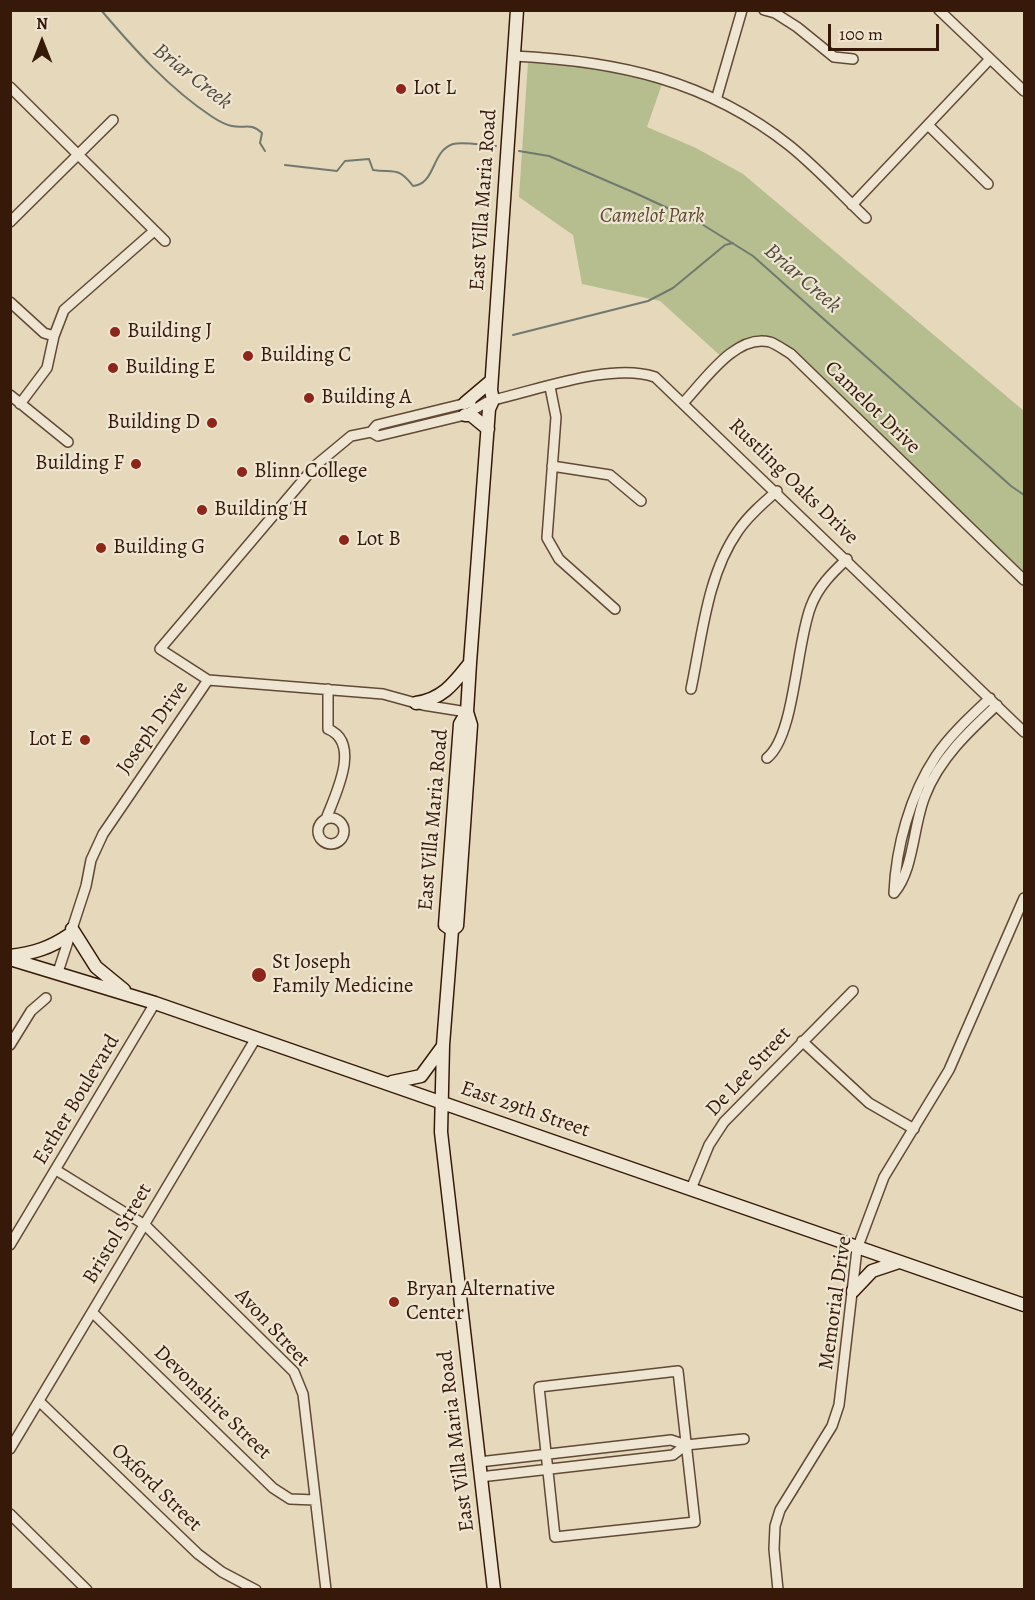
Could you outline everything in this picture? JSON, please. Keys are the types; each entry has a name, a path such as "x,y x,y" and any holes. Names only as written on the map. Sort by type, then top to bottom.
{"main road":[{"name":"East Villa Maria Road","path":"494,1590 441,1132 441,1101 452,930 445,925 460,724 468,712 516,10"},
{"path":"488,429 465,409 490,397"},
{"path":"416,703 442,695 470,663"},
{"path":"10,958 52,947 70,932 96,967 130,994"},
{"name":"East 29th Street","path":"10,958 155,1002 897,1263 1024,1305"},
{"path":"390,1083 421,1076 443,1045"},
{"path":"853,1291 872,1271 897,1263"}],"street":[{"path":"716,100 742,10"},
{"path":"764,10 775,13 797,27 834,57 853,59"},
{"path":"939,10 1024,91"},
{"path":"514,56 604,63 656,76 716,100 750,118 790,146 866,218"},
{"path":"852,205 990,59"},
{"path":"10,87 165,241"},
{"path":"10,222 113,120"},
{"path":"928,125 988,184"},
{"path":"20,404 47,368 54,336 64,310 76,296 154,231"},
{"path":"10,302 44,333 54,336"},
{"name":"Camelot Drive","path":"684,402 738,348 758,342 778,346 796,359 1024,580"},
{"name":"Rustling Oaks Drive","path":"208,680 160,649 316,465 351,436 371,432 377,424 465,409 490,397 550,387 615,372 642,372 666,384 1024,732"},
{"path":"550,387 556,417 546,524 551,548 581,580 615,609"},
{"path":"10,396 68,442"},
{"path":"552,466 610,475 641,501"},
{"path":"691,689 713,586 723,557 744,523 777,491"},
{"path":"766,758 774,752 784,734 811,604 827,578 847,559"},
{"name":"Joseph Drive","path":"58,972 86,886 91,860 103,834 208,680 383,694 416,703 468,712"},
{"path":"326,819 341,786 344,761 343,741 336,732 328,729 326,723 328,689"},
{"path":"917,806 905,876 894,893 895,872 917,806 942,763 993,701"},
{"name":"Memorial Drive","path":"778,1590 774,1549 775,1526 780,1510 832,1426 845,1370 858,1249 884,1177 949,1070 1024,898"},
{"name":"De Lee Street","path":"691,1189 708,1145 724,1122 853,991"},
{"path":"10,1045 31,1011 46,998"},
{"name":"Esther Boulevard","path":"10,1245 155,1002"},
{"name":"Bristol Street","path":"10,1449 256,1038"},
{"path":"802,1041 869,1103 914,1129"},
{"name":"Avon Street","path":"56,1170 145,1225 294,1372 303,1394 326,1590"},
{"name":"Devonshire Street","path":"92,1312 273,1488 290,1499 315,1500"},
{"path":"678,1371 695,1522 555,1538 547,1455 539,1387 678,1371"},
{"name":"Oxford Street","path":"40,1402 198,1554 222,1572 256,1590"},
{"path":"479,1462 671,1440 686,1445 744,1439"},
{"path":"480,1477 673,1455 686,1445"},
{"path":"10,1514 87,1590"}],"green space":[{"name":"Camelot Park","path":"528,62 613,71 662,84 647,127 696,148 743,174 1024,411 1024,579 791,354 758,342 725,360 660,301 582,284 573,235 519,197"}],"waterway":[{"name":"Briar Creek","path":"101,10 153,67 213,118 237,127 251,127 262,133 260,143 265,151"},
{"name":"Briar Creek","path":"285,165 337,171 345,161 369,159 373,170 399,173 413,186 426,180 441,153 453,144 496,146"},
{"name":"Briar Creek","path":"519,151 549,156 635,193 700,223 753,256 1011,486 1024,495"},
{"path":"513,335 648,301 673,288 725,245 733,243"}],"place":[{"name":"Lot L","path":"401,89"},
{"name":"Building J","path":"115,332"},
{"name":"Building C","path":"248,356"},
{"name":"Building E","path":"113,368"},
{"name":"Building A","path":"309,398"},
{"name":"Building D","path":"212,423"},
{"name":"Building F","path":"136,464"},
{"name":"Blinn College","path":"242,472"},
{"name":"Building H","path":"202,510"},
{"name":"Lot B","path":"344,540"},
{"name":"Building G","path":"101,548"},
{"name":"Lot E","path":"85,740"},
{"name":"St Joseph Family Medicine","path":"259,975"},
{"name":"Bryan Alternative Center","path":"394,1302"}]}
